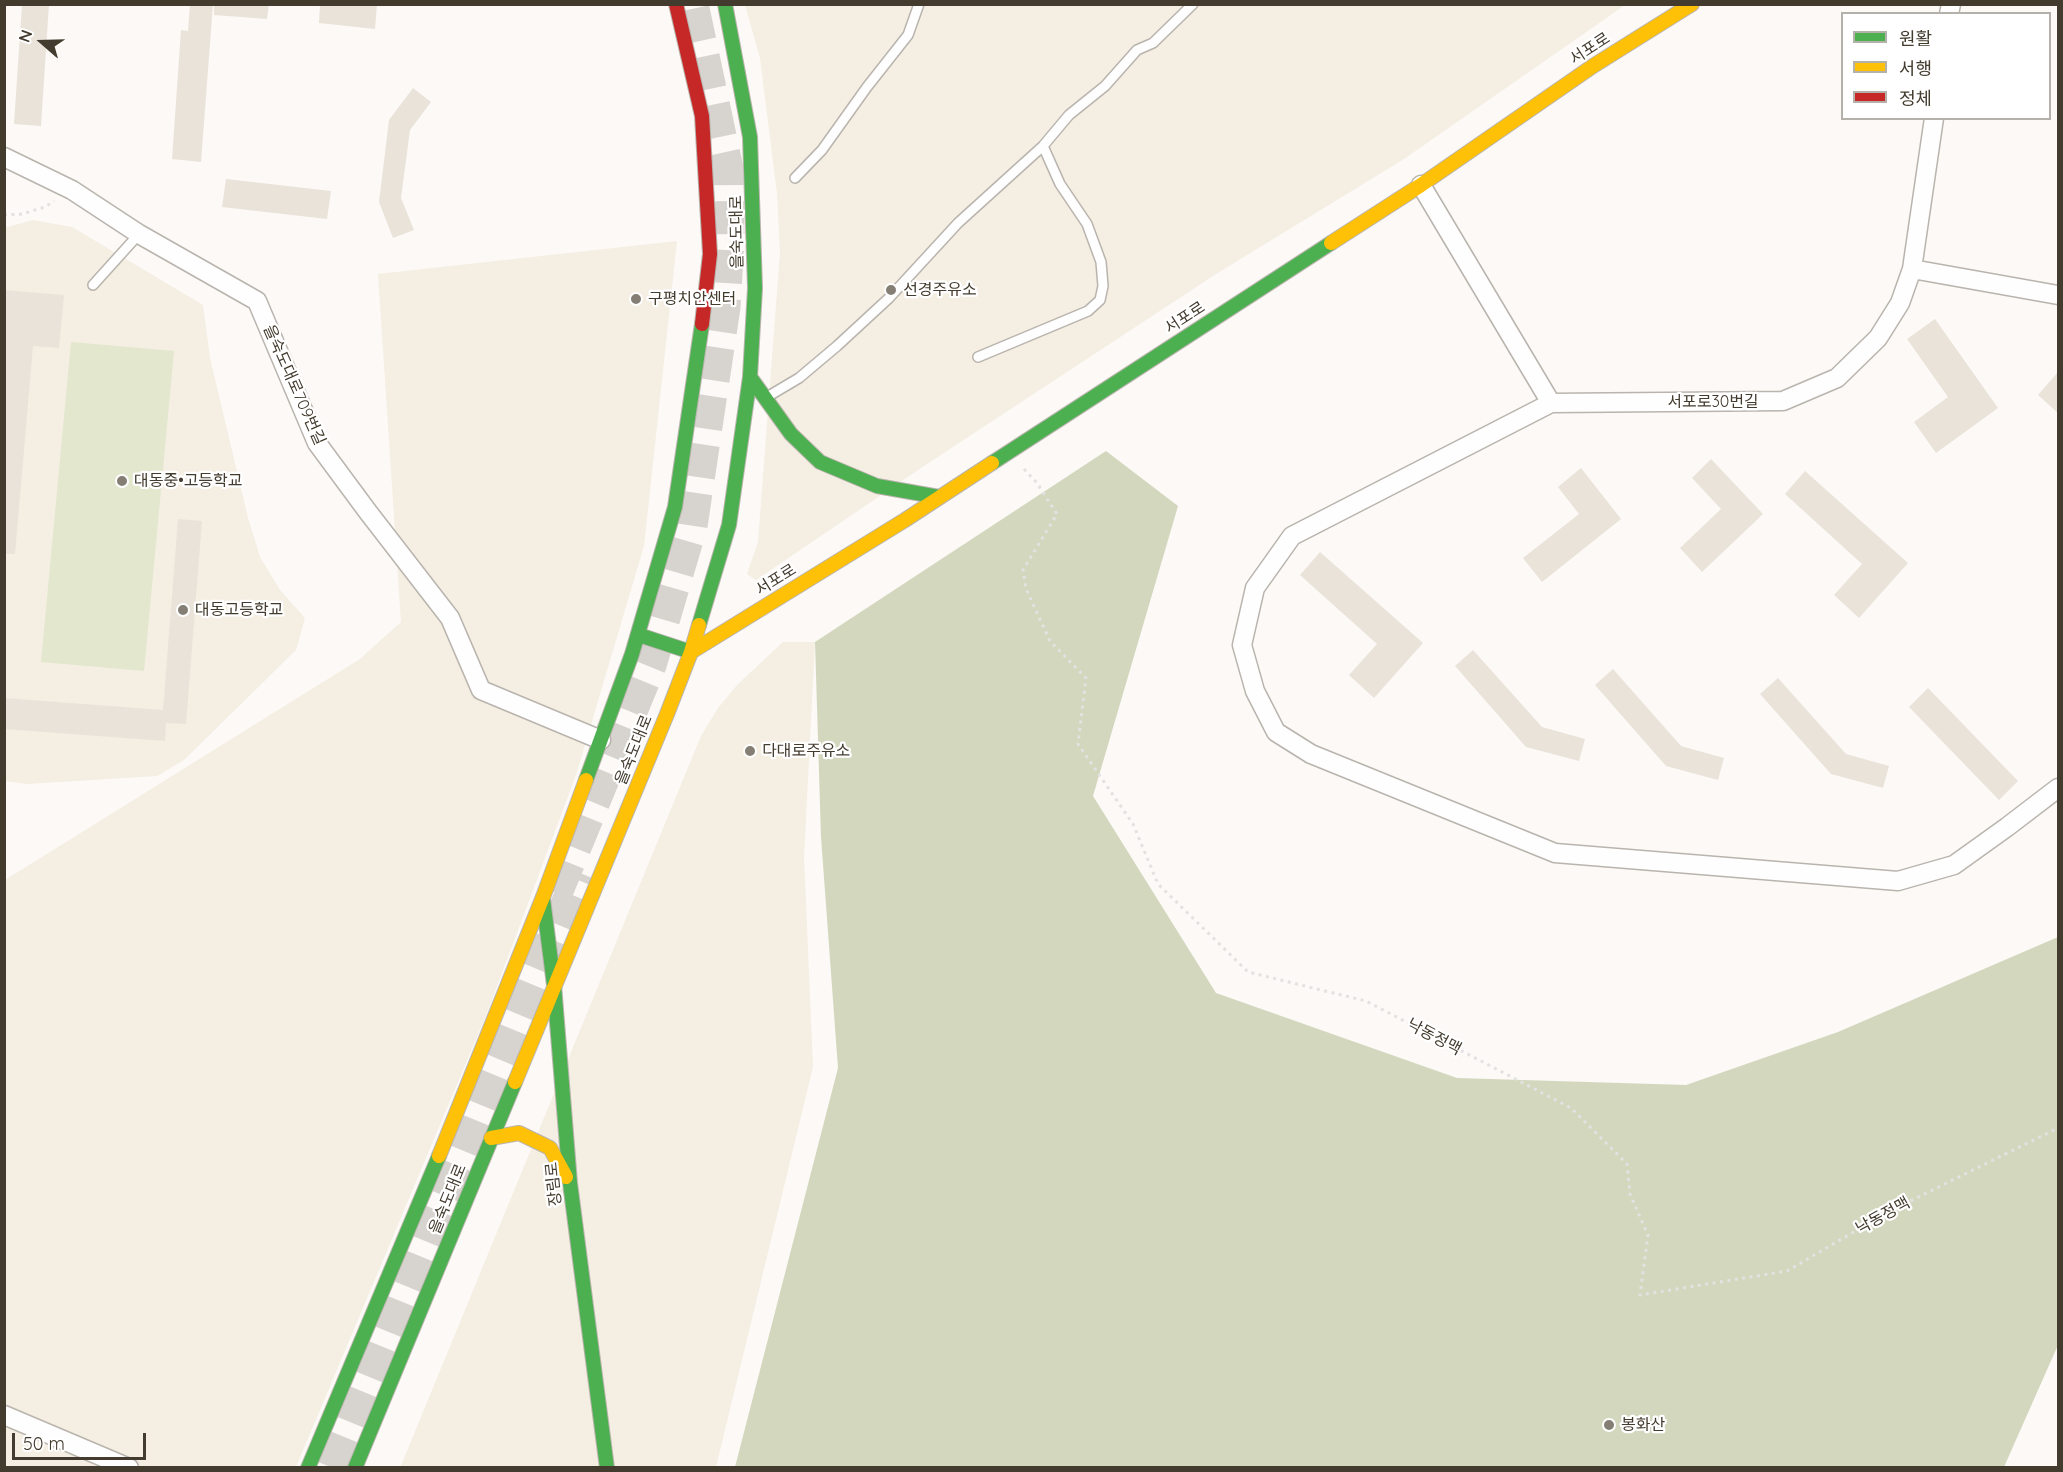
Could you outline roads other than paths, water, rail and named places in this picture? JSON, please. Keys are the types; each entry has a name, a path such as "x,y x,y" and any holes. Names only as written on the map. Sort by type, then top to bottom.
{"main road":[{"name":"을숙도대로","path":"308,1467 469,1086 543,897 639,635 675,507 698,356 710,254 702,116 676,4"},
{"name":"을숙도대로","path":"355,1467 691,652 729,525 750,377 755,288 750,137 725,4"},
{"name":"서포로","path":"691,652 905,520 1421,185 1593,66 1692,4"},
{"path":"750,377 791,434 820,462 877,486 939,497"},
{"path":"639,635 691,652"},
{"name":"장림로","path":"543,897 554,985 570,1183 607,1467"},
{"path":"491,1138 519,1133 550,1148 570,1183"}],"street":[{"name":"서포로30번길","path":"1551,403 1783,401 1837,378 1878,338 1900,303 1912,269 1934,120"},
{"name":"을숙도대로709번길","path":"4,157 72,190 139,234 257,301 318,443 450,618 481,690 601,740"},
{"path":"1421,185 1551,403 1292,536 1255,588 1242,645 1255,691 1276,732 1311,754 1555,853 1898,881 1954,865 2058,788"},
{"path":"1912,269 2058,295"},
{"path":"4,1415 129,1467"}],"lane":[{"path":"795,178 822,150 908,35 919,4"},
{"path":"765,398 799,378 837,346 889,298 958,223 1043,146 1069,115 1105,86 1137,50 1153,43 1193,4"},
{"path":"978,357 1088,311 1100,300 1103,286 1101,262 1087,224 1060,184 1043,146"},
{"path":"93,285 139,234"}],"tunnel":[{"path":"556,893 650,665 691,526 724,307 728,239 727,169 692,4"},
{"path":"333,1468 580,873"}],"place":[{"name":"선경주유소","path":"891,290"},
{"name":"구평치안센터","path":"636,299"},
{"name":"대동중•고등학교","path":"122,481"},
{"name":"대동고등학교","path":"183,610"},
{"name":"다대로주유소","path":"750,751"},
{"name":"봉화산","path":"1609,1425"}]}
